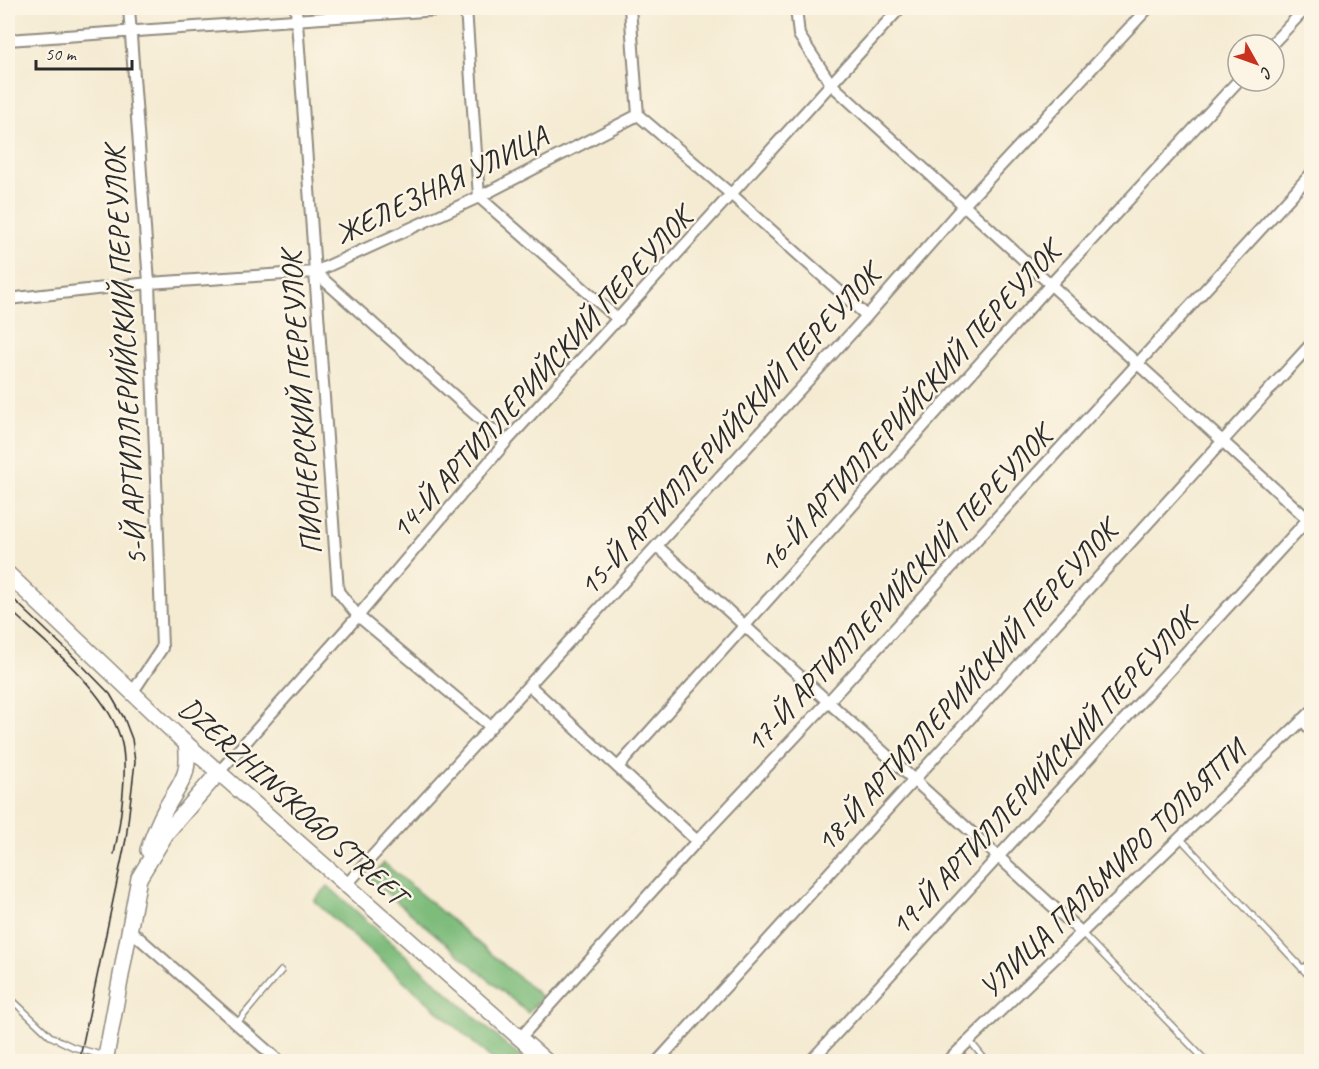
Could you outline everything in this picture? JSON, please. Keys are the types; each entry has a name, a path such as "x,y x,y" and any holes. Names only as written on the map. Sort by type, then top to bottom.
{"main road":[{"name":"DZERZHINSKOGO STREET","path":"8,574 186,743 547,1062"},
{"path":"106,1059 140,878 154,833 186,775 188,759 186,743"},
{"path":"140,878 167,832 219,772"}],"street":[{"name":"5-Й АРТИЛЛЕРИЙСКИЙ ПЕРЕУЛОК","path":"129,8 149,283 162,648 132,693"},
{"name":"ПИОНЕРСКИЙ ПЕРЕУЛОК","path":"296,8 338,591 358,616 491,726"},
{"path":"8,40 466,8 479,197 619,320"},
{"path":"630,8 638,115 732,195 867,316"},
{"path":"796,8 799,35 831,84 965,204 1136,364 1310,519"},
{"name":"14-Й АРТИЛЛЕРИЙСКИЙ ПЕРЕУЛОК","path":"219,772 358,616 506,442 900,8"},
{"name":"15-Й АРТИЛЛЕРИЙСКИЙ ПЕРЕУЛОК","path":"346,885 867,316 965,204 1148,8"},
{"path":"1282,33 1306,8"},
{"name":"16-Й АРТИЛЛЕРИЙСКИЙ ПЕРЕУЛОК","path":"618,766 1051,284 1227,93"},
{"name":"ЖЕЛЕЗНАЯ УЛИЦА","path":"8,298 149,283 315,272 479,197 638,115"},
{"name":"17-Й АРТИЛЛЕРИЙСКИЙ ПЕРЕУЛОК","path":"520,1038 1311,173"},
{"path":"315,272 506,442"},
{"name":"18-Й АРТИЛЛЕРИЙСКИЙ ПЕРЕУЛОК","path":"657,1062 1311,343"},
{"name":"19-Й АРТИЛЛЕРИЙСКИЙ ПЕРЕУЛОК","path":"810,1062 1310,519"},
{"path":"657,546 1081,932"},
{"path":"529,685 698,841"},
{"name":"УЛИЦА ПАЛЬМИРО ТОЛЬЯТТИ","path":"947,1062 1311,711"},
{"path":"1302,720 1311,731"},
{"path":"130,930 280,1062"}],"lane":[{"path":"1180,837 1311,979"},
{"path":"1081,932 1207,1062"},
{"path":"1302,969 1311,961"},
{"path":"237,1023 281,971"},
{"path":"8,996 50,1036 106,1059"},
{"path":"969,1040 987,1062"}],"green space":[{"path":"384,863 542,997 528,1013 370,879"},
{"path":"328,886 523,1060 494,1061 314,901"}],"tram line":[{"path":"8,594 110,694 124,718 132,739 135,762 126,839 79,1062"},
{"path":"8,608 75,670 105,706 115,725 124,755 124,783 114,854"}]}
